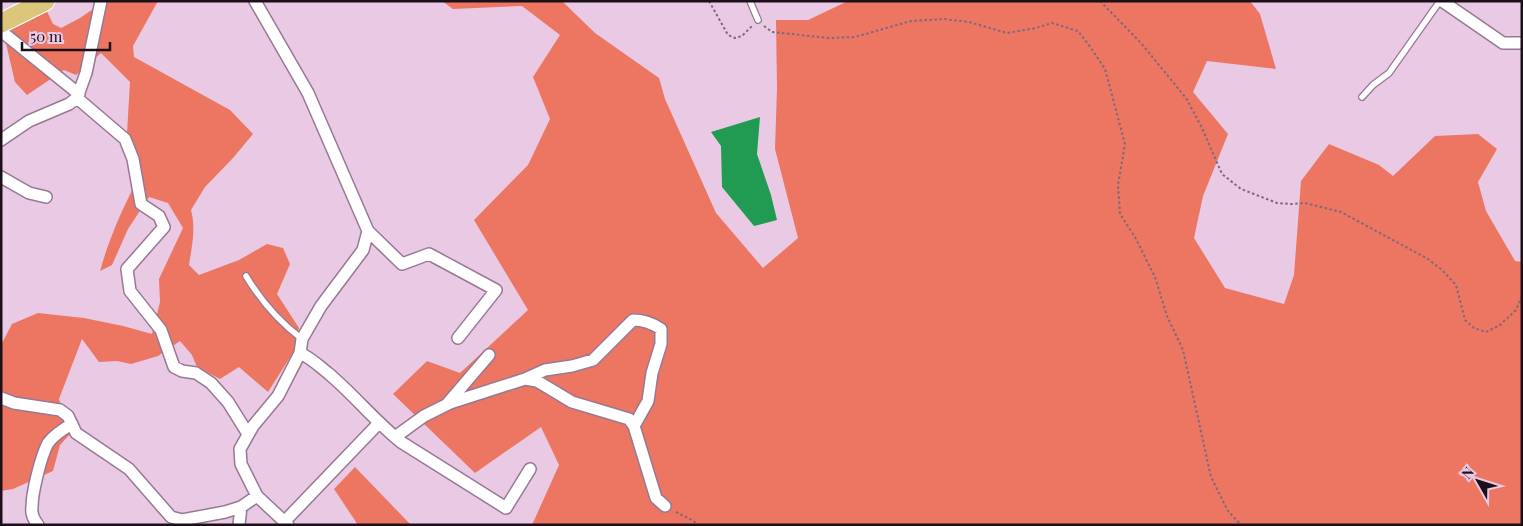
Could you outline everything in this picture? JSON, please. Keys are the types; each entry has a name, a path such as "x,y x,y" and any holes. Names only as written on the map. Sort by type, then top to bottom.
{"main road":[{"path":"1,23 45,1"}],"street":[{"path":"1,140 29,122 69,104 78,96 86,72 101,1"},
{"path":"254,1 308,93 368,231 402,264 429,254 496,290 458,338"},
{"path":"1441,1 1503,43 1522,43"},
{"path":"1,30 125,139 133,159 141,204 159,216 164,227 127,269 130,291 161,330 174,366 182,371 196,373 211,382 228,402 248,434"},
{"path":"1,176 29,194 46,197"},
{"path":"368,231 363,250 322,306 302,340 300,353 278,396 248,434 240,449 240,464 257,496 286,523 379,423"},
{"path":"395,437 424,416 446,405 525,379 545,370 594,360 632,320 642,320 654,324 661,329 661,344 652,372 648,401 634,426"},
{"path":"300,353 308,357 349,391 395,437 506,508 530,469"},
{"path":"446,405 490,356"},
{"path":"525,379 537,381 572,402 629,419 634,426 656,498 665,506"},
{"path":"1,398 14,403 60,410 68,416 76,433 129,470 171,517 182,520 197,519 241,507 257,496"},
{"path":"38,525 31,508 37,477 48,444 55,436 72,424"},
{"path":"238,525 241,507"}],"lane":[{"path":"750,1 758,20"},
{"path":"1362,97 1373,85 1389,73 1441,1"},
{"path":"246,276 259,298 270,311 302,340"}],"path":[{"path":"710,1 728,35 735,38 742,36 758,20 772,32 829,38 855,37 911,20 944,19 969,22 1007,33 1036,28 1052,22 1078,31 1092,48 1105,70 1125,144 1118,185 1120,214 1135,237 1155,277 1167,316 1183,350 1211,476 1228,511 1241,525"},
{"path":"1100,1 1141,43 1186,98 1202,126 1222,174 1241,189 1277,202 1305,203 1341,212 1428,259 1456,285 1465,320 1474,328 1486,332 1500,326 1516,310 1522,296"},
{"path":"665,506 694,521 697,525"}],"shaded area":[{"path":"105,1 158,1 133,46 134,57 230,110 253,134 205,187 191,210 193,230 189,265 199,275 239,260 267,244 283,248 290,264 277,294 299,328 294,351 268,392 239,367 220,379 197,367 192,355 180,341 158,356 131,364 117,361 99,362 82,339 59,399 71,433 60,445 53,471 13,489 1,491 1,345 12,324 38,313 84,318 152,334 160,302 159,279 183,228 168,203 149,197 128,229 112,265 100,271 118,220 142,172 127,133 130,82 101,53 76,75 64,70 27,95 15,82 5,39 14,26 45,7 53,24 61,28"},
{"path":"442,1 562,1 595,33 659,78 665,99 716,213 763,268 798,238 775,149 777,88 776,20 808,20 848,1 1250,1 1260,14 1276,69 1207,61 1193,92 1228,134 1203,196 1194,238 1225,288 1284,304 1294,275 1301,181 1329,144 1379,165 1393,176 1435,136 1478,134 1497,149 1478,182 1486,211 1515,261 1522,262 1522,525 532,525 559,465 541,427 475,473 393,394 427,361 460,373 528,310 474,220 528,165 550,119 533,77 560,35 522,6 453,9"},
{"path":"760,117 757,154 771,195 777,220 754,226 722,187 721,146 711,132"},
{"path":"355,467 411,525 358,525 334,489"}]}
